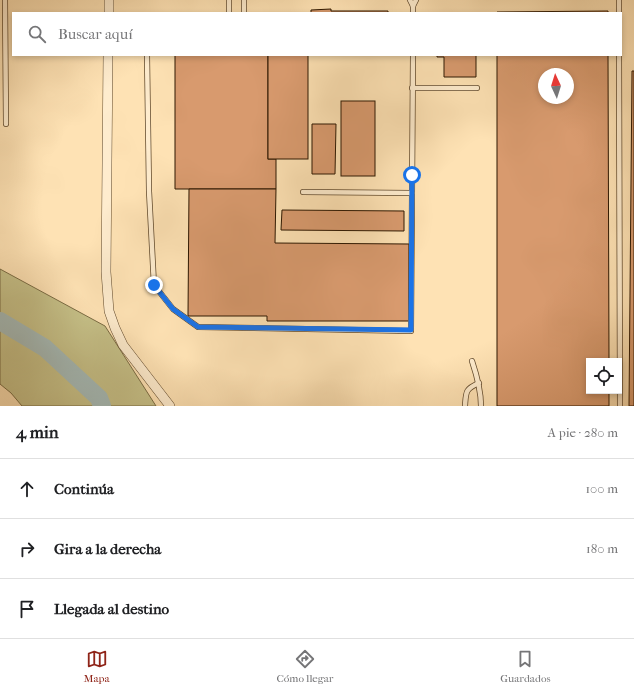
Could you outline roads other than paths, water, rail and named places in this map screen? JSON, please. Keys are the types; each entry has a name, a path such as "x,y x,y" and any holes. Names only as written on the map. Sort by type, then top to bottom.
{"street":[{"path":"109,0 109,12"},
{"path":"108,56 106,272 109,311 122,345 170,406"}],"lane":[{"path":"5,0 6,124"},
{"path":"229,0 229,12"},
{"path":"244,0 244,12"},
{"path":"410,0 413,6 413,12"},
{"path":"413,6 416,0"},
{"path":"619,0 619,12"},
{"path":"147,56 149,192 154,285 173,309 198,327 411,330 413,56"},
{"path":"619,56 620,406"},
{"path":"412,88 477,88"},
{"path":"303,192 412,193"},
{"path":"472,361 479,383 481,406"},
{"path":"465,406 466,393 469,388 479,383"}],"waterway":[{"path":"0,321 45,348 99,398 102,406"}]}
